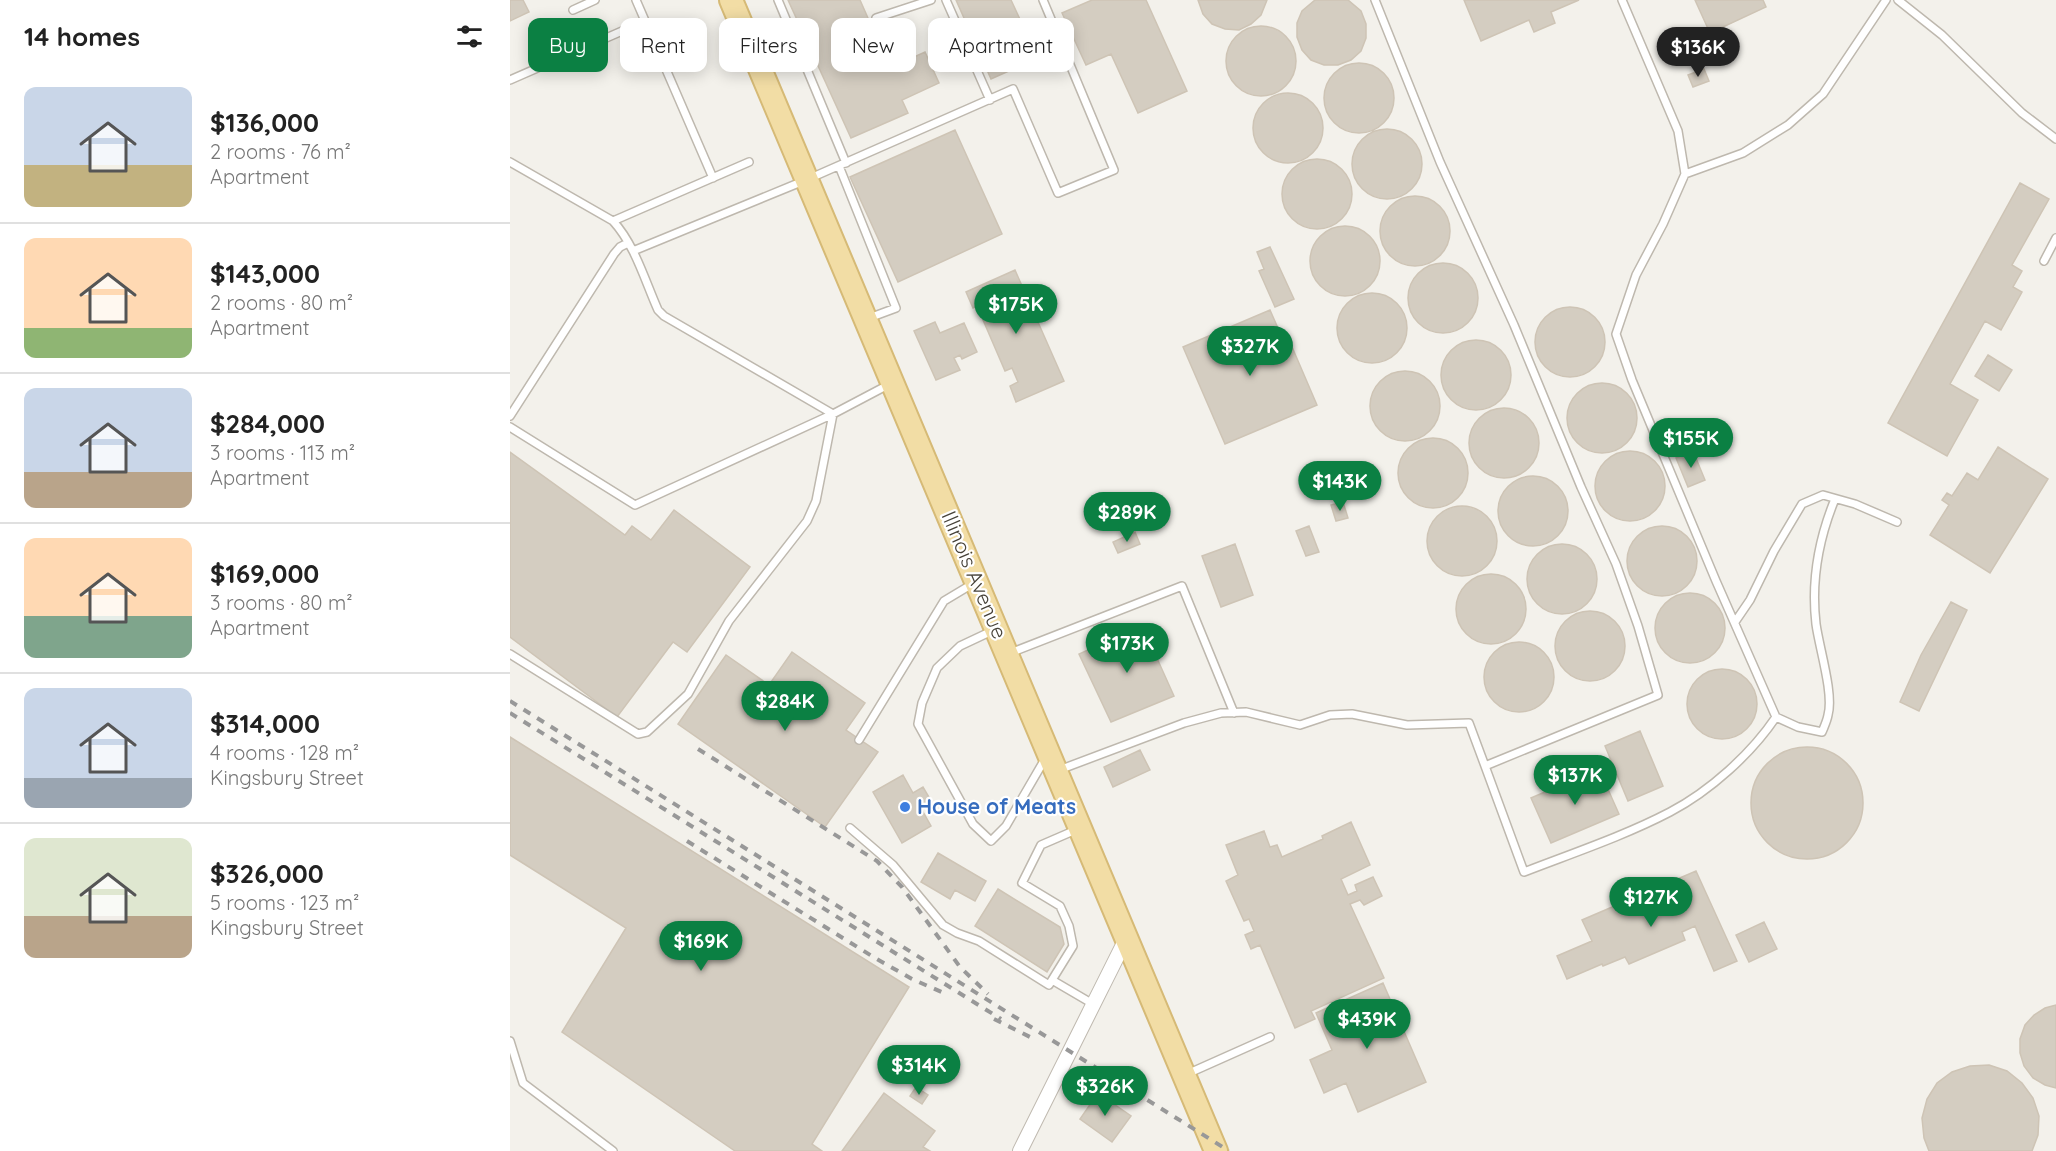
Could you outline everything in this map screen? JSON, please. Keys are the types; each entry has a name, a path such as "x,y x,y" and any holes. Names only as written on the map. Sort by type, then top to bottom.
{"main road":[{"name":"Illinois Avenue","path":"731,0 1216,1151"}],"street":[{"path":"1020,1151 1126,938"}],"lane":[{"path":"573,10 595,0"},
{"path":"636,0 644,18"},
{"path":"778,0 896,308 864,320"},
{"path":"876,18 931,0"},
{"path":"946,0 990,100"},
{"path":"633,251 806,180 1013,89 1058,193 1114,170 1043,0"},
{"path":"1375,0 1440,162 1514,325 1581,487 1616,564 1638,626 1658,695 1485,766"},
{"path":"1622,0 1678,131 1684,174 1663,224 1636,275 1616,334 1632,380 1776,717 1798,727 1822,732 1829,713 1826,679 1816,623 1815,575 1824,526 1835,499"},
{"path":"1684,174 1743,153 1788,125 1823,94 1886,0"},
{"path":"1898,0 1942,35 2022,113 2056,139"},
{"path":"510,80 620,32"},
{"path":"667,72 713,178"},
{"path":"510,162 613,221 633,251 658,310 664,316 833,414"},
{"path":"613,221 750,162"},
{"path":"2044,261 2056,238"},
{"path":"510,416 614,254 628,243"},
{"path":"510,427 634,505 833,414 891,383"},
{"path":"510,654 638,734 647,732 688,694 729,621 807,521 816,501 833,414"},
{"path":"1735,622 1750,600 1774,550 1802,504 1823,495 1855,504 1897,522"},
{"path":"860,740 944,601 976,582"},
{"path":"1008,654 1182,586 1234,712"},
{"path":"997,629 960,646 938,668 922,703 918,724 973,824 991,841 1006,826 1053,761 1210,715 1234,712 1267,716 1300,725 1330,715 1352,714 1407,725 1469,723 1524,872 1604,841 1671,811 1705,788 1743,757 1764,735 1776,717"},
{"path":"850,828 893,865 944,925 957,933 979,941 1049,985 1073,946 1069,926 1060,906 1022,883 1041,845 1080,828"},
{"path":"1052,980 1093,1004"},
{"path":"1184,1075 1270,1037"},
{"path":"510,1041 523,1083 613,1151"}],"building":[{"path":"510,0 523,0 529,12 510,21"},
{"path":"788,0 860,0 868,18 831,18 831,72 916,72 916,56 925,52 928,59 928,72 934,72 939,83 902,100 908,113 851,138 819,68 819,18 796,18"},
{"path":"956,0 1011,0 1019,18 964,18"},
{"path":"1092,0 1146,0 1187,91 1138,113 1111,54 1086,65 1074,39 1074,18 1064,18 1062,13"},
{"path":"1198,0 1267,0 1261,15 1251,24 1239,30 1225,29 1212,24 1203,14"},
{"path":"1315,0 1348,0 1361,11 1366,24 1366,38 1361,51 1351,60 1338,65 1324,65 1311,60 1302,50 1297,37 1297,23 1302,11"},
{"path":"1464,0 1579,0 1551,12 1555,23 1534,32 1529,20 1481,41"},
{"path":"1695,0 1763,0 1766,7 1710,33"},
{"path":"1261,26 1274,29 1286,36 1293,48 1296,61 1293,74 1286,86 1274,93 1261,96 1248,93 1236,86 1229,74 1226,61 1229,48 1236,36 1248,29"},
{"path":"1359,63 1372,66 1384,73 1391,85 1394,98 1391,111 1384,123 1372,130 1359,133 1346,130 1334,123 1327,111 1324,98 1327,85 1334,73 1346,66"},
{"path":"1704,69 1709,81 1693,87 1688,75"},
{"path":"988,72 1007,72 991,79"},
{"path":"1288,93 1301,96 1313,103 1320,115 1323,128 1320,141 1313,153 1301,160 1288,163 1275,160 1263,153 1256,141 1253,128 1256,115 1263,103 1275,96"},
{"path":"1387,129 1400,132 1412,139 1419,151 1422,164 1419,177 1412,189 1400,196 1387,199 1374,196 1362,189 1355,177 1352,164 1355,151 1362,139 1374,132"},
{"path":"955,130 1002,234 898,282 850,177"},
{"path":"1317,159 1330,162 1342,169 1349,181 1352,194 1349,207 1342,219 1330,226 1317,229 1304,226 1292,219 1285,207 1282,194 1285,181 1292,169 1304,162"},
{"path":"2020,183 2049,199 2012,265 2022,271 2013,287 2022,292 2001,330 1985,321 1950,384 1978,400 1947,456 1888,423"},
{"path":"1415,196 1428,199 1440,206 1447,218 1450,231 1447,244 1440,256 1428,263 1415,266 1402,263 1390,256 1383,244 1380,231 1383,218 1390,206 1402,199"},
{"path":"1345,226 1358,229 1370,236 1377,248 1380,261 1377,274 1370,286 1358,293 1345,296 1332,293 1320,286 1313,274 1310,261 1313,248 1320,236 1332,229"},
{"path":"1270,247 1294,299 1275,307 1259,271 1264,269 1257,252"},
{"path":"1443,263 1456,266 1468,273 1475,285 1478,298 1475,311 1468,323 1456,330 1443,333 1430,330 1418,323 1411,311 1408,298 1411,285 1418,273 1430,266"},
{"path":"1015,270 1064,381 1016,402 1010,386 1018,382 1012,368 1005,371 977,306 973,308 966,292"},
{"path":"1372,293 1385,296 1397,303 1404,315 1407,328 1404,341 1397,353 1385,360 1372,363 1359,360 1347,353 1340,341 1337,328 1340,315 1347,303 1359,296"},
{"path":"1570,307 1583,310 1595,317 1602,329 1605,342 1602,355 1595,367 1583,374 1570,377 1557,374 1545,367 1538,355 1535,342 1538,329 1545,317 1557,310"},
{"path":"1270,310 1281,335 1286,333 1317,405 1225,444 1183,347"},
{"path":"935,322 940,333 964,323 977,352 962,359 960,355 954,358 960,370 936,380 914,331"},
{"path":"1476,340 1489,343 1501,350 1508,362 1511,375 1508,388 1501,400 1489,407 1476,410 1463,407 1451,400 1444,388 1441,375 1444,362 1451,350 1463,343"},
{"path":"1988,355 2012,370 1999,391 1975,376"},
{"path":"1405,371 1418,374 1430,381 1437,393 1440,406 1437,419 1430,431 1418,438 1405,441 1392,438 1380,431 1373,419 1370,406 1373,393 1380,381 1392,374"},
{"path":"1602,383 1615,386 1627,393 1634,405 1637,418 1634,431 1627,443 1615,450 1602,453 1589,450 1577,443 1570,431 1567,418 1570,405 1577,393 1589,386"},
{"path":"1504,408 1517,411 1529,418 1536,430 1539,443 1536,456 1529,468 1517,475 1504,478 1491,475 1479,468 1472,456 1469,443 1472,430 1479,418 1491,411"},
{"path":"1433,438 1446,441 1458,448 1465,460 1468,473 1465,486 1458,498 1446,505 1433,508 1420,505 1408,498 1401,486 1398,473 1401,460 1408,448 1420,441"},
{"path":"1998,447 2048,479 1990,573 1930,535 1949,505 1942,500 1947,493 1952,496 1967,473 1978,480"},
{"path":"1630,451 1643,454 1655,461 1662,473 1665,486 1662,499 1655,511 1643,518 1630,521 1617,518 1605,511 1598,499 1595,486 1598,473 1605,461 1617,454"},
{"path":"1693,451 1705,480 1688,487 1676,458"},
{"path":"510,452 625,535 632,526 651,540 674,510 750,567 687,652 673,642 617,717 510,637"},
{"path":"1533,476 1546,479 1558,486 1565,498 1568,511 1565,524 1558,536 1546,543 1533,546 1520,543 1508,536 1501,524 1498,511 1501,498 1508,486 1520,479"},
{"path":"1343,502 1348,518 1336,521 1331,505"},
{"path":"1462,506 1475,509 1487,516 1494,528 1497,541 1494,554 1487,566 1475,573 1462,576 1449,573 1437,566 1430,554 1427,541 1430,528 1437,516 1449,509"},
{"path":"1309,526 1319,552 1306,556 1296,531"},
{"path":"1662,526 1675,529 1687,536 1694,548 1697,561 1694,574 1687,586 1675,593 1662,596 1649,593 1637,586 1630,574 1627,561 1630,548 1637,536 1649,529"},
{"path":"1135,532 1140,544 1118,553 1113,542"},
{"path":"1235,544 1253,595 1221,607 1202,556"},
{"path":"1562,544 1575,547 1587,554 1594,566 1597,579 1594,592 1587,604 1575,611 1562,614 1549,611 1537,604 1530,592 1527,579 1530,566 1537,554 1549,547"},
{"path":"1491,574 1504,577 1516,584 1523,596 1526,609 1523,622 1516,634 1504,641 1491,644 1478,641 1466,634 1459,622 1456,609 1459,596 1466,584 1478,577"},
{"path":"1690,593 1703,596 1715,603 1722,615 1725,628 1722,641 1715,653 1703,660 1690,663 1677,660 1665,653 1658,641 1655,628 1658,615 1665,603 1677,596"},
{"path":"1951,602 1967,610 1919,711 1900,702 1921,655"},
{"path":"1590,611 1603,614 1615,621 1622,633 1625,646 1622,659 1615,671 1603,678 1590,681 1577,678 1565,671 1558,659 1555,646 1558,633 1565,621 1577,614"},
{"path":"1142,625 1174,696 1111,722 1079,654"},
{"path":"1519,642 1532,645 1544,652 1551,664 1554,677 1551,690 1544,702 1532,709 1519,712 1506,709 1494,702 1487,690 1484,677 1487,664 1494,652 1506,645"},
{"path":"792,652 865,703 846,730 878,752 825,827 678,724 726,655 769,685"},
{"path":"1722,669 1735,672 1747,679 1754,691 1757,704 1754,717 1747,729 1735,736 1722,739 1709,736 1697,729 1690,717 1687,704 1690,691 1697,679 1709,672"},
{"path":"1640,731 1663,786 1628,801 1605,746"},
{"path":"510,737 909,987 812,1144 822,1151 735,1151 562,1032 626,928 510,855"},
{"path":"1807,747 1829,751 1847,763 1859,781 1863,803 1859,825 1847,843 1829,855 1807,859 1785,855 1767,843 1755,825 1751,803 1755,781 1767,763 1785,751"},
{"path":"1140,750 1150,770 1113,787 1104,767"},
{"path":"1599,769 1619,814 1551,843 1531,798"},
{"name":"House of Meats","path":"903,775 913,793 923,787 933,804 922,810 931,826 902,843 873,792"},
{"path":"1351,822 1370,865 1341,879 1348,895 1357,891 1355,885 1373,877 1382,896 1364,905 1360,900 1350,904 1384,978 1311,1011 1315,1019 1295,1028 1260,945 1251,949 1245,935 1254,931 1249,919 1244,921 1226,881 1238,875 1226,845 1264,831 1270,847 1277,845 1282,857 1323,839 1322,836"},
{"path":"938,853 986,881 975,901 955,890 950,899 921,882"},
{"path":"1696,871 1737,961 1714,971 1695,926 1682,932 1685,940 1629,964 1625,957 1567,979 1557,956 1592,941 1582,920"},
{"path":"998,889 1060,927 1064,944 1047,972 975,926"},
{"path":"1764,922 1777,949 1749,962 1736,935"},
{"path":"1383,983 1426,1082 1358,1112 1346,1083 1324,1093 1310,1060 1332,1050 1316,1013"},
{"path":"2056,1005 2056,1088 2033,1078 2024,1066 2020,1053 2020,1039 2025,1025 2034,1015 2045,1008"},
{"path":"1989,1065 2007,1071 2022,1083 2033,1098 2039,1116 2038,1135 2032,1151 1929,1151 1924,1138 1922,1118 1927,1099 1937,1083 1952,1072 1970,1066"},
{"path":"916,1087 928,1095 922,1104 910,1096"},
{"path":"884,1093 935,1131 923,1147 930,1151 842,1151"},
{"path":"1098,1093 1131,1116 1112,1142 1080,1119"}],"railway":[{"path":"510,701 1229,1151"},
{"path":"510,713 1001,1019"},
{"path":"698,749 877,861 902,887 960,967 988,994"},
{"path":"687,841 875,958 912,979 946,994"},
{"path":"994,1019 1032,1038"}],"place":[{"name":"House of Meats","path":"905,807"}]}
